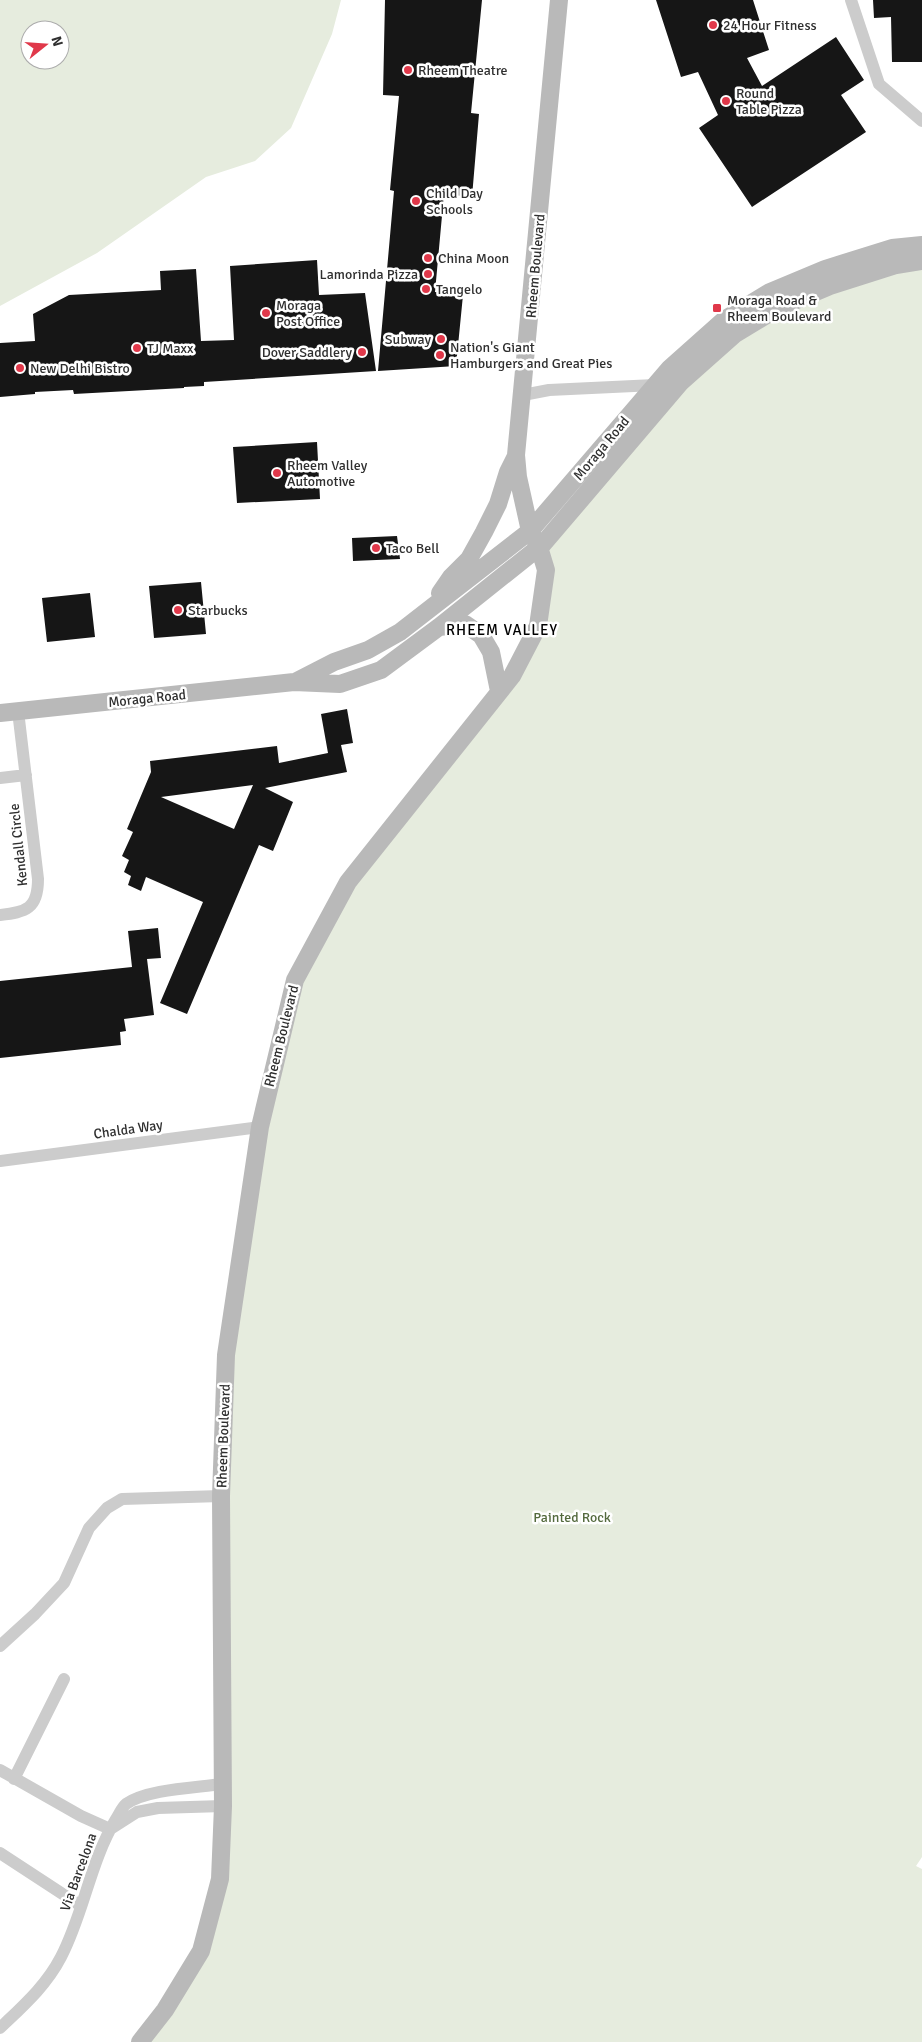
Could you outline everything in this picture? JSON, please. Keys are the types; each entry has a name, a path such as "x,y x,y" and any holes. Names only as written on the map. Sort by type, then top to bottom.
{"street":[{"name":"Rheem Boulevard","path":"140,2042 165,2010 201,1951 220,1879 223,1806 221,1496 226,1343 260,1127 295,980 354,875 512,676 538,626 546,570 539,548 530,531 518,477 516,455 560,0"},
{"path":"851,0 879,84 922,121"},
{"name":"Moraga Road","path":"294,682 334,662 368,650 400,632 530,531 669,369 724,320 770,292 841,264 892,248 922,245"},
{"name":"Moraga Road","path":"0,713 294,682 340,684 381,670 539,548 681,382 734,334 778,308 830,286 896,265 922,262"},
{"path":"523,395 549,390 656,384"},
{"path":"431,608 451,577 469,559 477,546 498,504 508,472 516,455"},
{"path":"439,627 465,624 481,635 491,652 499,691"},
{"name":"Kendall Circle","path":"0,915 22,913 32,904 38,894 38,879 18,711"},
{"path":"0,778 26,775"},
{"name":"Chalda Way","path":"0,1161 260,1127"},
{"path":"0,1646 35,1614 64,1583 89,1528 106,1508 122,1499 221,1496"},
{"path":"14,1779 64,1679"},
{"path":"0,1770 81,1816 110,1829 137,1812 158,1808 223,1806"},
{"name":"Via Barcelona","path":"0,2028 40,1990 61,1957 81,1906 88,1881 110,1829 125,1805 144,1795 222,1784"},
{"path":"0,1853 81,1906"}],"green space":[{"path":"0,0 341,0 332,34 291,128 255,161 206,177 97,253 0,306"},
{"name":"Painted Rock","path":"922,261 922,1857 916,1866 922,1869 922,2042 140,2042 201,1951 220,1879 226,1355 295,980 348,882 538,626 539,547 681,382 784,305"}],"building":[{"path":"385,0 482,0 471,113 479,114 472,197 444,194 435,292 463,295 456,366 378,371 394,191 390,190 399,96 383,95"},
{"path":"656,0 753,0 769,50 747,58 762,86 836,37 864,80 841,95 866,132 752,207 699,128 718,115 698,72 681,77"},
{"path":"873,0 922,0 922,62 892,62 891,17 874,18"},
{"path":"317,260 319,295 365,293 376,371 204,382 204,386 184,388 74,394 73,390 35,392 35,394 0,397 0,343 35,341 33,314 69,295 161,290 160,271 196,269 201,341 234,340 230,266"},
{"name":"Rheem Valley Automotive","path":"317,442 320,499 237,503 233,447"},
{"name":"Taco Bell","path":"397,536 400,559 353,561 352,538"},
{"name":"Starbucks","path":"201,582 206,634 154,638 149,586"},
{"path":"90,593 95,637 47,642 42,598"},
{"path":"347,709 353,743 341,745 347,772 265,788 293,802 273,851 259,845 187,1014 160,1003 203,902 146,877 141,891 128,885 131,876 124,872 129,860 122,856 133,832 127,829 151,772 150,761 277,746 279,763 328,753 321,714","holes":["253,785 234,829 161,797"]},
{"path":"158,928 161,958 147,959 154,1015 124,1019 126,1031 120,1032 121,1045 0,1058 0,981 132,967 128,931"}],"place":[{"name":"24 Hour Fitness","path":"713,25"},
{"name":"Rheem Theatre","path":"408,70"},
{"name":"Round Table Pizza","path":"726,101"},
{"name":"Child Day Schools","path":"416,201"},
{"name":"China Moon","path":"428,258"},
{"name":"Lamorinda Pizza","path":"428,274"},
{"name":"Tangelo","path":"426,289"},
{"name":"Moraga Road & Rheem Boulevard","path":"717,308"},
{"name":"Moraga Post Office","path":"266,313"},
{"name":"Subway","path":"441,339"},
{"name":"TJ Maxx","path":"137,348"},
{"name":"Dover Saddlery","path":"362,352"},
{"name":"Nation's Giant Hamburgers and Great Pies","path":"440,355"},
{"name":"New Delhi Bistro","path":"20,368"},
{"name":"Rheem Valley Automotive","path":"277,473"},
{"name":"Taco Bell","path":"376,548"},
{"name":"Starbucks","path":"178,610"}],"district":[{"name":"RHEEM VALLEY","path":"502,630"}]}
